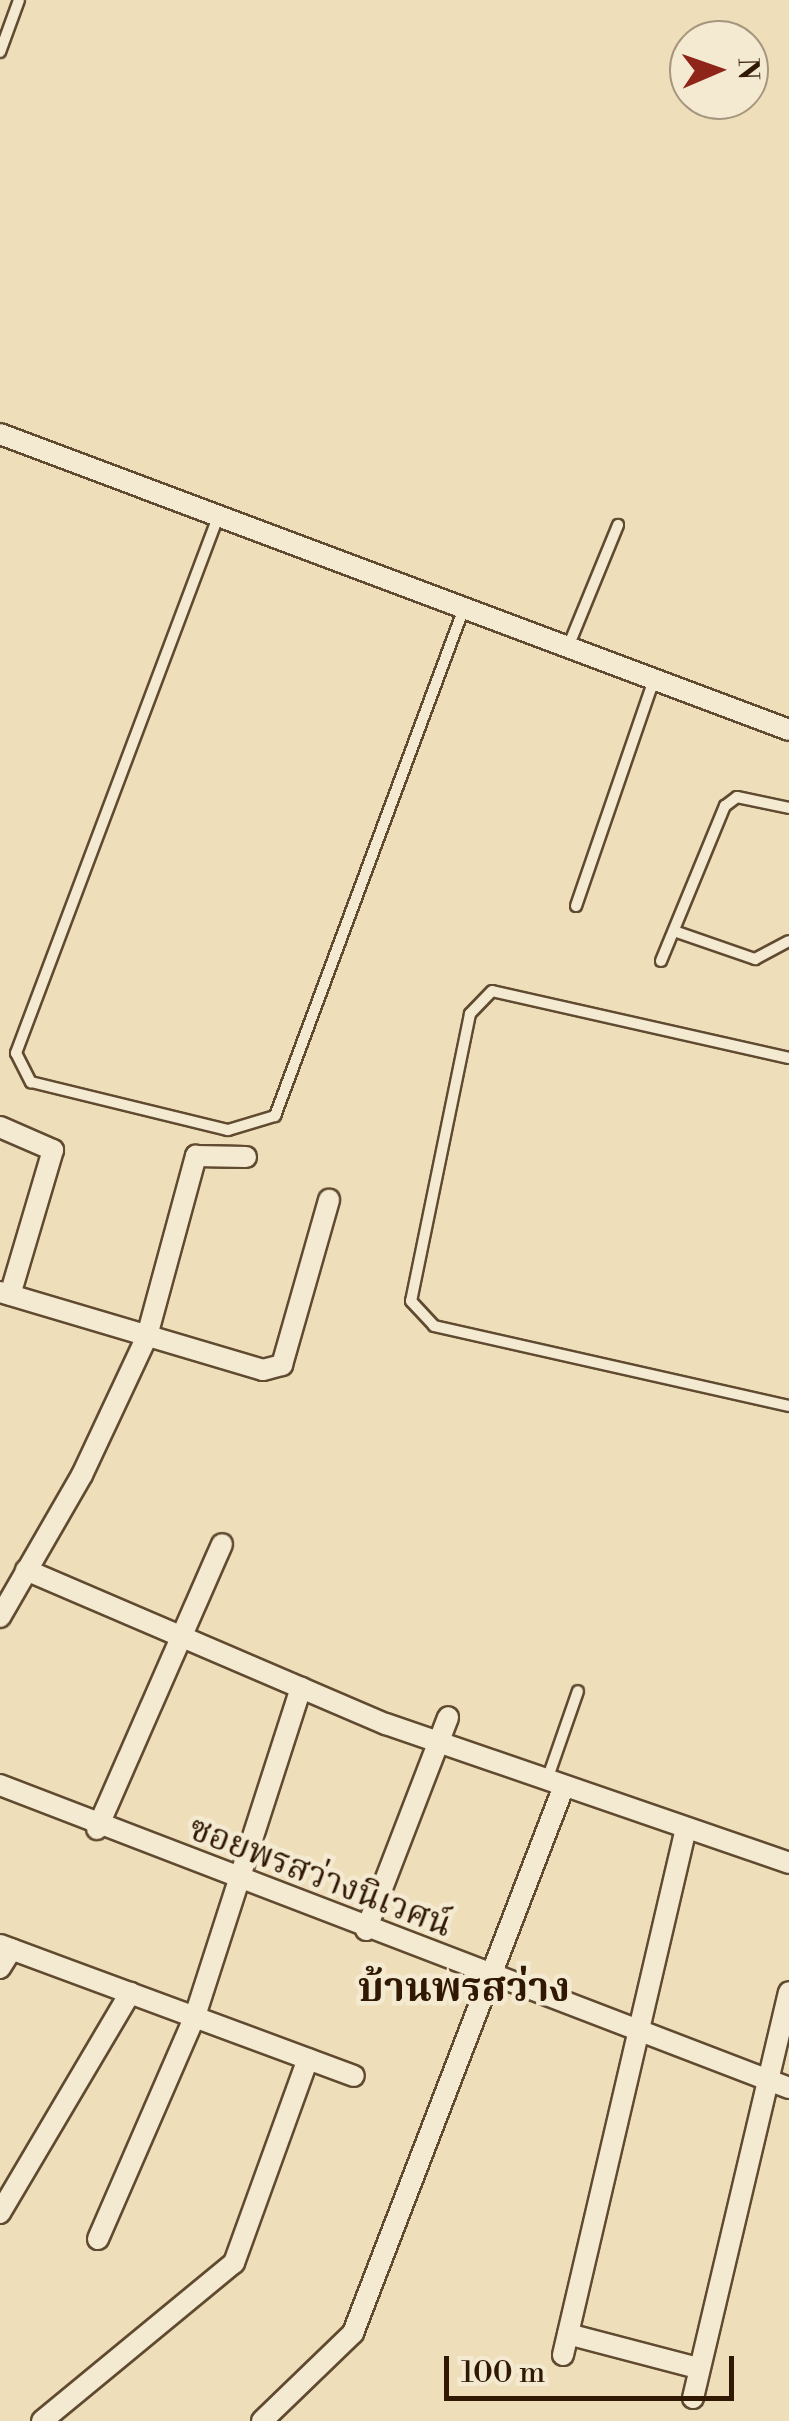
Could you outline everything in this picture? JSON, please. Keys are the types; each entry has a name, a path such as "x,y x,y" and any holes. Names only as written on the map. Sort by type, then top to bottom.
{"street":[{"path":"1,436 789,730"},
{"path":"0,1127 53,1150 5,1294 263,1370 282,1366 329,1200"},
{"path":"0,1617 147,1336 196,1156 246,1157"},
{"path":"97,1830 222,1544"},
{"path":"26,1570 436,1742 789,1863"},
{"path":"98,2239 195,2016 301,1688"},
{"path":"366,1930 448,1717"},
{"path":"262,2421 353,2333 489,1977 555,1783"},
{"name":"ซอยพรสว่างนิเวศน์","path":"0,1785 97,1830 789,2088"},
{"path":"686,1828 566,2345 698,2368"},
{"path":"0,1968 6,1947 354,2076"},
{"path":"692,2398 789,1992"},
{"path":"0,2214 130,1993"},
{"path":"42,2421 215,2287 234,2262 308,2059"}],"lane":[{"path":"0,52 19,0"},
{"path":"218,516 16,1053 31,1082 228,1130 275,1116 464,608"},
{"path":"568,647 618,525"},
{"path":"576,906 654,679"},
{"path":"661,961 725,806 737,797 789,808"},
{"path":"674,931 756,958 789,941"},
{"path":"789,1058 492,991 470,1014 411,1301 434,1326 789,1406"},
{"path":"555,1783 578,1691"}],"district":[{"name":"บ้านพรสว่าง","path":"464,1989"}]}
